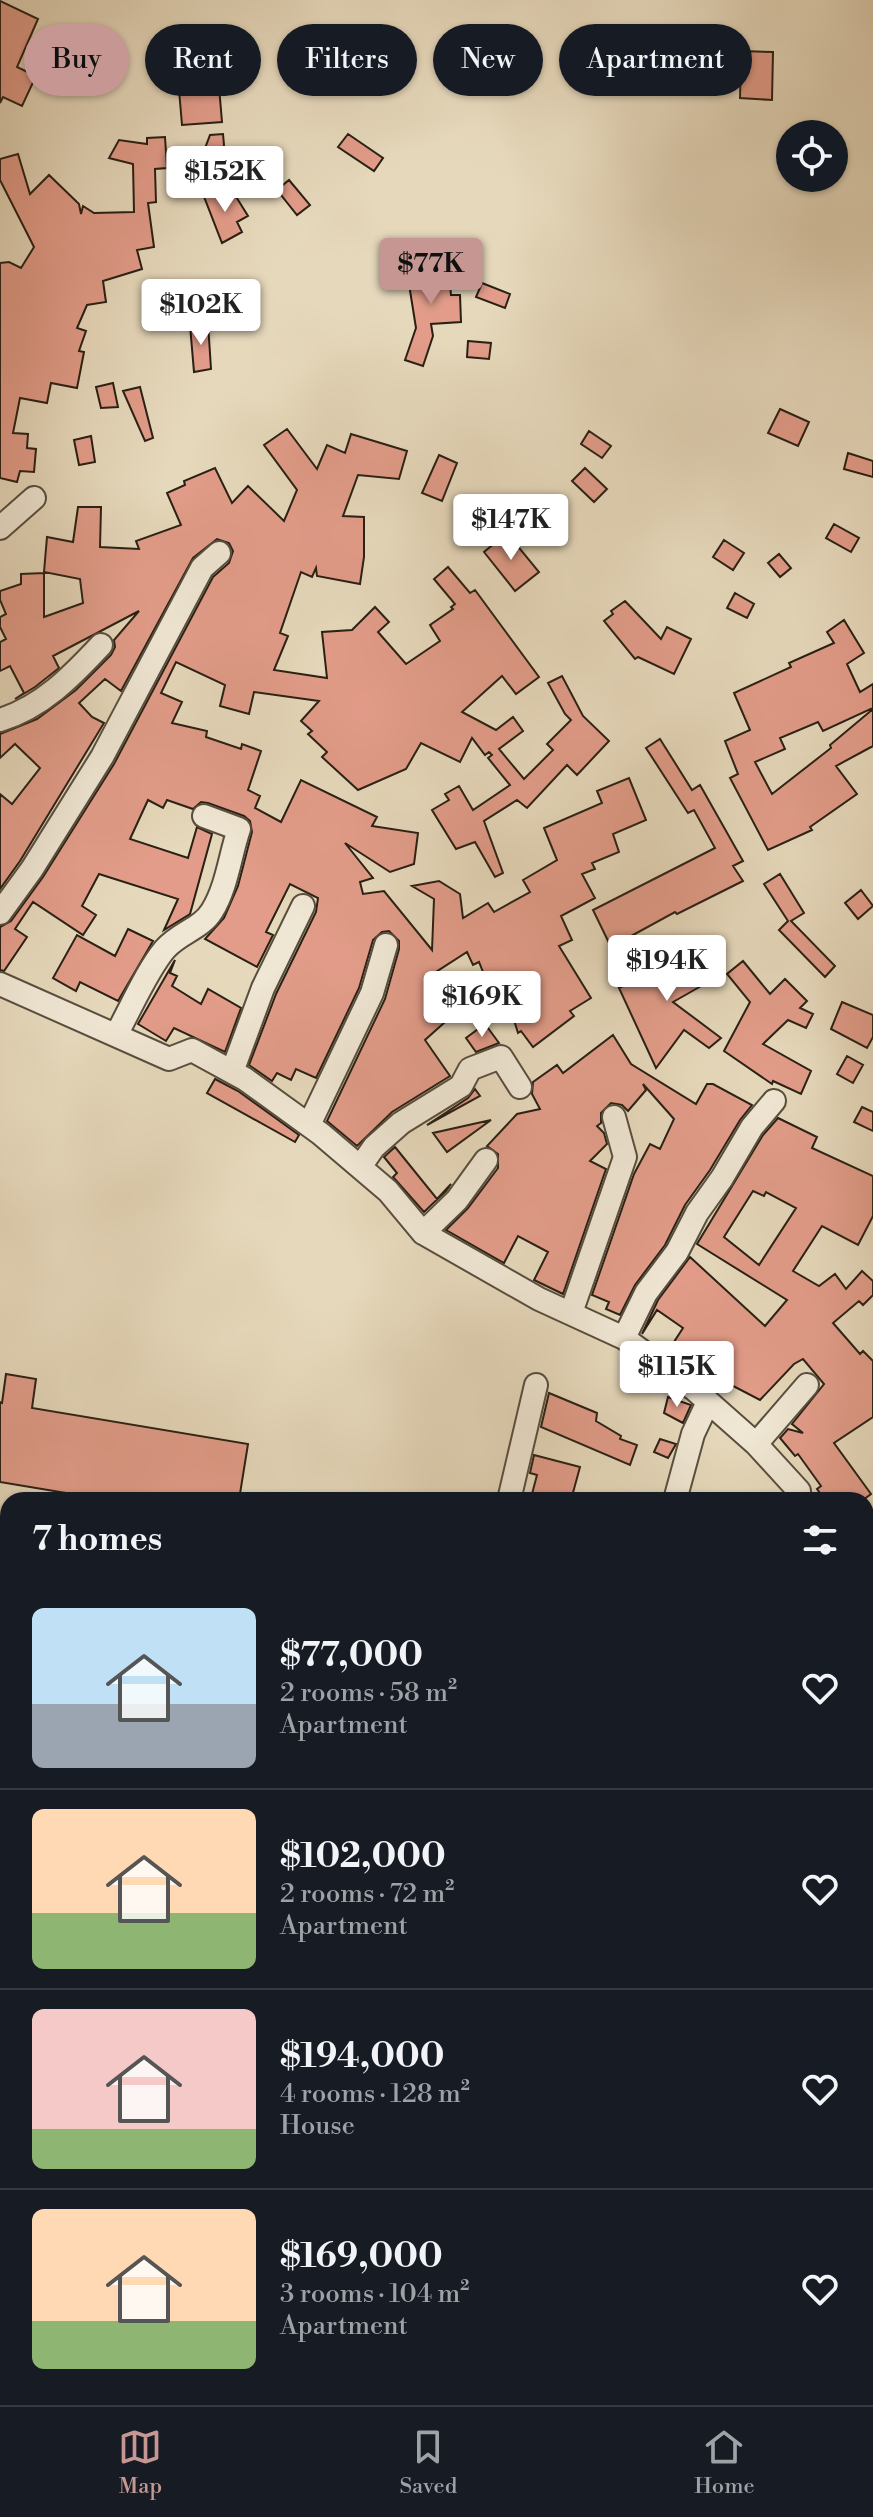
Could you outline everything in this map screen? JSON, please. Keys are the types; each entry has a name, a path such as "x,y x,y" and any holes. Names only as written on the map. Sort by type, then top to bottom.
{"street":[{"path":"0,528 34,498"},
{"path":"0,913 32,869 102,757 202,568 219,553"},
{"path":"0,720 22,714 42,700 72,676 101,645"},
{"path":"116,1035 162,952 179,935 197,927 212,913 221,892 239,829 204,816"},
{"path":"232,1072 263,988 303,906"},
{"path":"309,1125 372,993 386,945"},
{"path":"0,984 169,1059 192,1050 232,1072 309,1125 360,1167 388,1191 423,1233 539,1299 624,1338 708,1402 756,1444 799,1492"},
{"path":"360,1167 374,1147 401,1123 461,1086 470,1069 501,1057 520,1087"},
{"path":"624,1338 646,1293 677,1252 697,1213 752,1127 774,1101"},
{"path":"571,1313 625,1157 614,1117"},
{"path":"423,1233 457,1200 486,1160"},
{"path":"511,1492 536,1385"},
{"path":"756,1444 807,1385"},
{"path":"677,1492 693,1434 708,1402"}],"building":[{"path":"0,1 38,19 36,24 24,24 24,51 17,67 24,70 24,96 27,96 22,106 3,97 0,103"},
{"path":"752,51 773,52 772,100 740,98 752,96"},
{"path":"180,96 220,96 222,122 182,125"},
{"path":"223,134 224,145 216,165 201,159 210,135"},
{"path":"348,134 383,158 374,171 338,147"},
{"path":"165,137 167,168 155,169 156,202 148,203 154,247 137,250 142,269 103,281 106,302 87,305 77,328 86,331 79,351 84,352 77,388 51,383 47,403 20,398 13,433 28,434 27,448 36,449 34,472 20,471 17,482 0,478 0,263 9,262 21,268 34,247 0,180 0,159 18,154 30,194 49,175 79,204 81,214 83,206 94,213 134,212 133,164 109,158 119,140 147,144 147,138"},
{"path":"289,180 310,205 297,215 277,190"},
{"path":"221,187 226,200 235,195 248,216 237,222 242,232 222,243 203,194"},
{"path":"421,260 448,262 451,295 460,295 461,322 431,324 433,336 423,366 405,360 416,328 408,278 420,276"},
{"path":"482,283 510,294 505,308 476,297"},
{"path":"208,323 211,369 194,372 190,325"},
{"path":"468,341 491,343 489,359 467,357"},
{"path":"113,383 118,407 101,408 96,387"},
{"path":"140,387 153,438 145,441 123,391"},
{"path":"780,409 809,422 798,446 768,433"},
{"path":"287,429 317,469 327,445 345,453 351,434 407,451 399,479 358,475 343,516 364,517 360,584 317,576 316,568 312,577 301,572 280,633 288,636 274,670 327,678 322,632 352,630 375,607 389,622 378,632 406,664 440,641 430,625 453,609 451,607 455,604 434,579 448,567 470,593 475,590 539,677 516,694 502,676 462,712 496,730 513,717 523,731 499,749 524,779 553,750 547,744 571,720 548,683 562,676 583,716 609,741 577,775 567,765 527,808 517,800 484,821 503,873 495,877 475,842 456,849 432,810 449,800 445,794 459,786 473,810 510,785 488,758 492,755 489,752 485,755 472,738 460,762 421,743 406,769 358,790 322,757 327,752 308,734 312,731 301,721 319,701 254,692 249,714 220,706 225,685 176,662 161,693 182,702 172,723 207,731 206,737 241,749 242,744 261,751 248,790 260,796 255,808 281,822 301,780 377,817 372,826 418,833 414,864 390,872 345,843 373,878 360,882 363,894 384,891 432,950 434,899 412,886 439,881 460,894 463,918 488,903 494,912 530,892 523,880 557,860 544,828 602,803 597,791 629,778 646,820 613,834 619,852 592,863 595,869 582,874 595,898 561,916 572,940 559,946 591,998 570,1011 574,1016 533,1047 521,1031 518,1033 499,972 485,977 479,962 473,965 467,952 436,972 454,1014 425,1040 450,1076 392,1112 357,1146 327,1121 385,999 399,941 389,931 382,932 373,940 359,988 316,1078 296,1069 291,1080 277,1073 272,1081 249,1065 276,994 316,912 318,898 290,884 266,932 273,935 257,967 205,939 224,918 238,886 252,832 250,821 244,816 208,803 201,802 193,809 167,800 163,808 148,800 130,839 188,858 197,827 212,834 190,914 164,930 178,899 99,874 82,906 96,915 83,935 33,902 15,929 27,937 4,971 0,970 0,927 11,921 43,877 114,764 213,577 229,563 233,551 229,543 217,539 193,558 121,691 105,679 79,703 92,717 104,723 0,889 0,794 12,804 40,768 15,744 0,758 0,734 37,719 76,690 111,655 114,640 139,611 53,656 59,668 35,687 15,699 24,693 10,666 0,671 0,642 6,639 0,627 0,617 6,614 0,591 21,584 21,574 44,573 44,617 83,603 80,579 44,572 47,537 73,542 78,507 101,507 100,547 139,549 136,541 181,525 167,493 185,485 184,481 215,468 232,503 248,486 284,521 297,490 264,445"},
{"path":"589,431 611,446 602,458 581,444"},
{"path":"91,436 95,462 79,465 74,440"},
{"path":"848,453 873,461 873,477 844,469"},
{"path":"439,455 457,463 442,501 422,493"},
{"path":"585,468 607,489 594,502 572,481"},
{"path":"834,524 859,538 851,552 826,538"},
{"path":"507,533 539,572 515,591 484,552"},
{"path":"724,540 744,553 733,570 713,557"},
{"path":"779,554 791,568 780,577 768,563"},
{"path":"735,593 754,604 747,618 727,608"},
{"path":"625,601 661,639 667,627 691,639 674,674 638,657 635,659 604,621 613,614 611,611"},
{"path":"844,620 864,653 847,664 860,692 873,684 873,708 823,731 818,722 780,738 785,749 755,762 772,794 831,748 830,745 873,709 873,746 836,766 857,794 810,827 812,830 768,850 730,778 738,774 725,741 750,730 734,693 834,643 827,632"},
{"path":"660,739 692,790 700,785 743,861 733,866 743,881 677,914 675,912 611,947 593,910 715,848 694,810 688,813 646,748"},
{"path":"780,874 804,913 791,921 835,966 825,977 779,930 788,921 764,884"},
{"path":"861,890 873,906 858,919 845,903"},
{"path":"128,929 153,941 118,1001 80,982 76,991 53,978 77,935 115,956"},
{"path":"686,940 710,981 673,1002 721,1038 709,1048 684,1030 656,1068 619,988 645,976 643,972 677,956 673,949"},
{"path":"175,960 170,973 177,976 172,986 201,1004 208,989 241,1008 225,1052 174,1028 166,1041 138,1024"},
{"path":"743,961 770,994 785,979 807,1001 800,1008 813,1014 806,1028 788,1020 763,1044 811,1071 801,1094 773,1081 772,1084 724,1051 750,1002 727,974"},
{"path":"842,1002 873,1015 873,1037 867,1048 831,1029"},
{"path":"485,1024 499,1043 476,1052 466,1038"},
{"path":"613,1035 631,1064 696,1104 707,1084 713,1084 752,1105 685,1205 665,1245 635,1285 620,1315 606,1309 609,1302 592,1295 634,1174 650,1144 660,1149 674,1119 643,1084 646,1090 628,1111 622,1105 611,1103 601,1113 601,1123 597,1126 604,1133 607,1144 590,1161 606,1169 563,1294 534,1280 548,1252 518,1236 504,1263 446,1230 468,1208 498,1168 498,1154 487,1146 517,1114 540,1109 532,1094 533,1082 557,1065 563,1073"},
{"path":"847,1056 863,1065 853,1083 837,1074"},
{"path":"215,1079 238,1091 299,1135 295,1142 207,1093"},
{"path":"475,1089 480,1096 427,1125 468,1098"},
{"path":"862,1107 873,1112 873,1131 854,1122"},
{"path":"778,1118 817,1137 812,1148 873,1176 873,1216 858,1245 822,1226 793,1271 819,1286 835,1274 846,1289 862,1271 873,1281 873,1295 863,1305 859,1301 833,1323 860,1354 863,1351 873,1361 873,1417 834,1443 870,1492 819,1492 817,1489 821,1486 798,1454 795,1456 780,1438 788,1429 803,1433 792,1424 824,1384 803,1359 794,1364 760,1400 716,1377 714,1379 670,1348 683,1328 657,1310 642,1334 658,1300 690,1257 765,1326 787,1300 697,1244 763,1135","holes":["753,1191 764,1196 766,1192 796,1208 759,1265 724,1237"]},
{"path":"491,1120 447,1152 433,1133"},
{"path":"395,1147 437,1199 451,1184 446,1191 424,1212 393,1177 397,1173 384,1157"},
{"path":"6,1374 36,1379 32,1408 248,1444 240,1492 60,1492 0,1482"},
{"path":"549,1393 597,1413 596,1421 621,1436 620,1439 637,1445 630,1465 541,1427"},
{"path":"668,1397 691,1405 683,1423 664,1413"},
{"path":"660,1439 676,1444 668,1458 654,1452"},
{"path":"534,1455 580,1467 573,1492 533,1492 537,1475 530,1473"}]}
